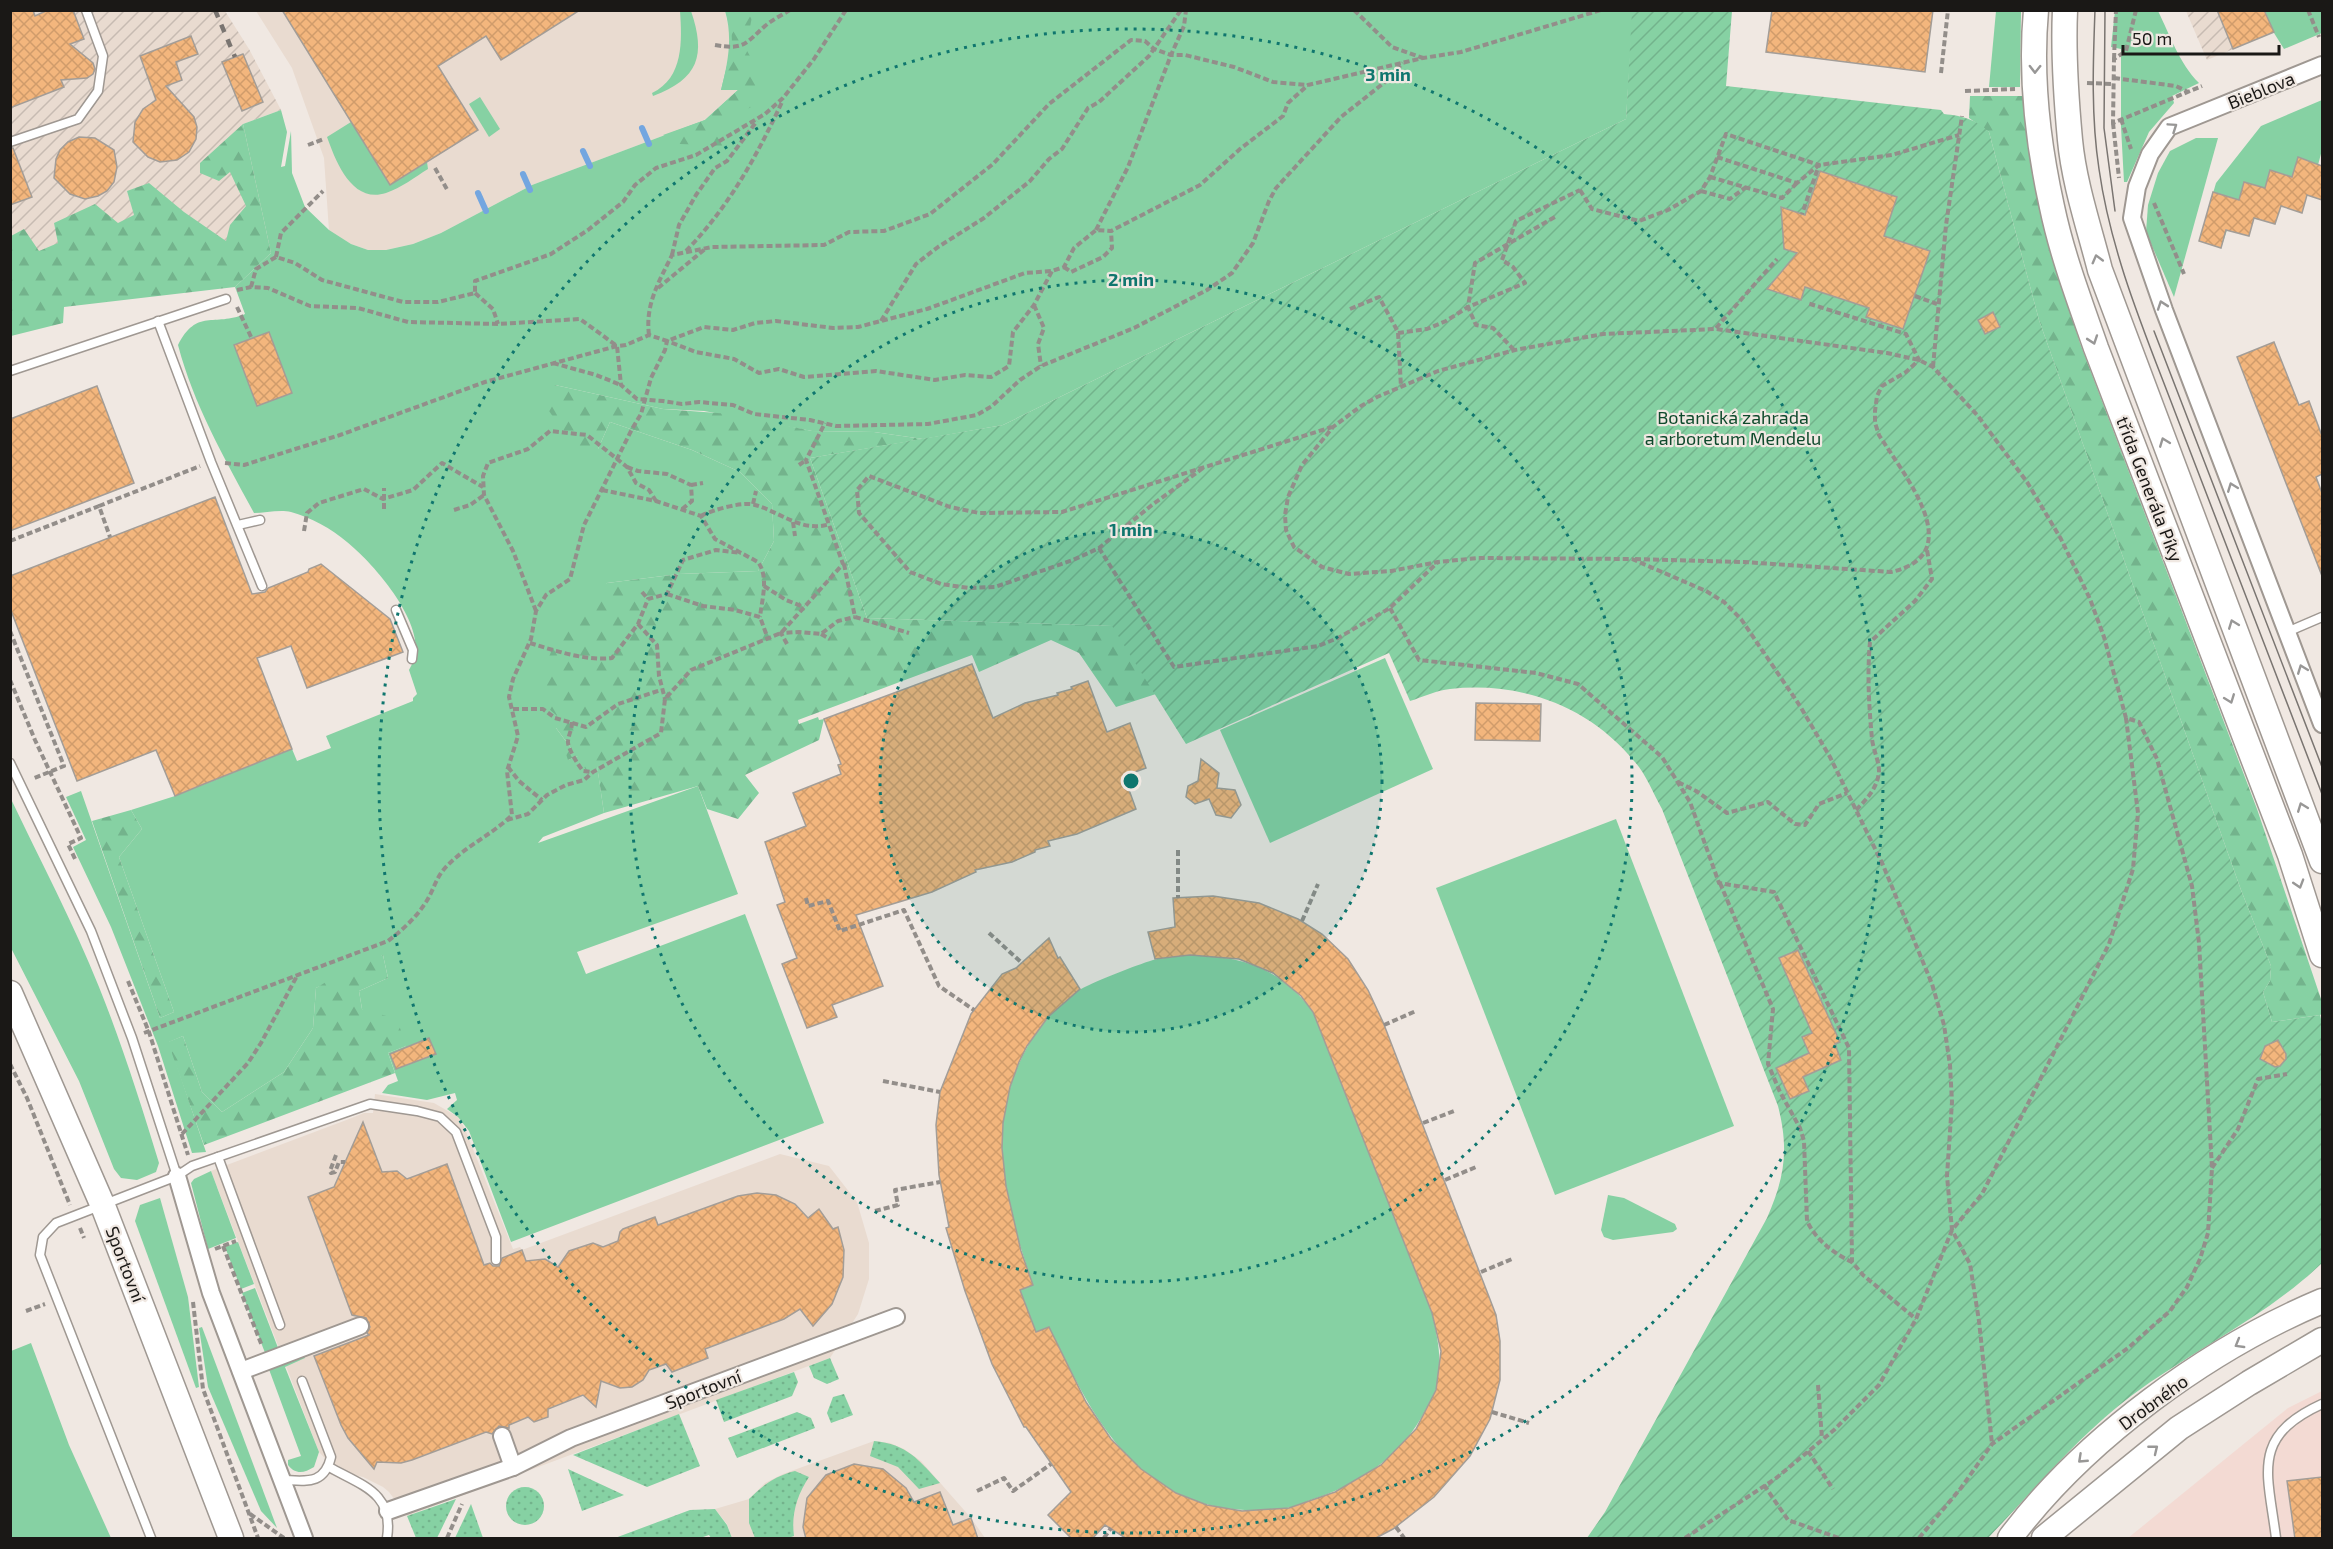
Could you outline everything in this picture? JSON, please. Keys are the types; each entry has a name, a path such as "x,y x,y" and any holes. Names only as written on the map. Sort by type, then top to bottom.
{"main road":[{"name":"třída Generála Píky","path":"2037,10 2035,89 2052,208 2073,283 2290,855 2322,955"},
{"name":"třída Generála Píky","path":"2065,10 2064,71 2070,141 2083,205 2100,270 2322,861"},
{"name":"Sportovní","path":"10,993 103,1206 231,1539"},
{"path":"2290,1315 2322,1287"},
{"name":"Drobného","path":"2010,1539 2028,1515 2068,1473 2126,1419 2183,1378 2290,1315 2322,1301"},
{"name":"Drobného","path":"2044,1539 2179,1428 2248,1383 2322,1340"}],"street":[{"name":"Bieblova","path":"2141,176 2150,153 2169,127 2322,65"},
{"path":"2141,176 2132,218 2164,310 2322,724"},
{"path":"177,1176 211,1293 304,1539"},
{"name":"Sportovní","path":"388,1511 513,1467 571,1438 896,1317"},
{"path":"241,1371 360,1326"},
{"path":"502,1436 513,1467"}],"lane":[{"path":"10,142 78,119 98,92 103,56 87,10"},
{"path":"10,371 226,300"},
{"path":"159,321 262,586"},
{"path":"238,525 260,520"},
{"path":"396,610 413,650 412,659"},
{"path":"2287,632 2322,617"},
{"path":"10,763 91,931 132,1038 177,1176"},
{"path":"151,1539 40,1255 43,1237 56,1224 177,1176 192,1166 370,1104 440,1117 456,1132 496,1237 496,1260"},
{"path":"218,1157 280,1325"},
{"path":"283,1480 310,1481 322,1476 329,1467 332,1456 302,1381"},
{"path":"2276,1539 2267,1469 2270,1450 2284,1427 2322,1404"},
{"path":"329,1467 370,1490 388,1511 387,1539"}],"path":[{"path":"715,45 731,48 746,45 767,24 790,10"},
{"path":"498,324 493,309 475,293 475,281 551,254 588,230 623,202 635,184 656,168 696,155 759,118 783,98 814,59 846,10"},
{"path":"881,321 916,264 984,218 1030,181 1049,159 1062,149 1088,108 1099,102 1154,49 1181,10"},
{"path":"668,341 704,327 733,330 755,323 776,321 833,328 858,327 927,309 1025,273 1052,271 1064,267 1074,248 1096,230 1128,167 1184,26 1186,10"},
{"path":"1354,10 1392,46 1423,58"},
{"path":"672,255 706,248 824,245 849,232 884,231 930,214 993,164 1049,104 1131,40 1144,41 1154,49 1171,55 1185,55 1234,68 1273,82 1308,85 1423,58 1461,52 1601,10"},
{"path":"1941,73 1948,10"},
{"path":"2116,10 2113,123 2120,184"},
{"path":"2114,59 2126,51 2136,10"},
{"path":"2308,10 2319,37"},
{"path":"553,363 596,375 621,385 637,399 682,404 699,402 732,405 754,414 825,423 860,426 928,424 977,415 992,406 1020,380 1041,366 1134,328 1207,290 1232,273 1253,243 1276,188 1341,117 1385,82 1404,63"},
{"path":"2086,73 2086,84 2114,84"},
{"path":"2114,78 2176,86 2189,92"},
{"path":"1096,230 1111,231 1200,185 1240,149 1283,116 1288,103 1308,85"},
{"path":"2113,123 2202,86"},
{"path":"1965,92 2035,89"},
{"path":"685,252 702,235 738,184 764,141 783,98"},
{"path":"1933,367 1946,225 1962,116"},
{"path":"649,335 647,317 655,290 672,255 679,225 715,168 727,161 759,118"},
{"path":"1398,333 1427,329 1446,321 1468,307 1525,283 1513,267 1502,260 1516,221 1580,190 1592,208 1639,221 1668,210 1701,191 1710,177 1726,134 1819,165 1893,155 1959,135"},
{"path":"308,145 324,139"},
{"path":"1717,157 1797,183"},
{"path":"1710,177 1782,198 1819,165"},
{"path":"1802,214 1819,165"},
{"path":"435,168 448,191"},
{"path":"2141,176 2166,228 2184,274"},
{"path":"1701,191 1730,199 1746,187"},
{"path":"251,287 256,269 276,257 281,233 323,192"},
{"path":"1515,350 1493,328 1476,325 1468,307 1475,262 1555,217"},
{"path":"1064,267 1071,272 1103,257 1112,248 1111,231"},
{"path":"655,290 706,248"},
{"path":"276,257 295,263 322,280 403,302 438,302 475,293"},
{"path":"1716,329 1777,259"},
{"path":"212,462 244,465 340,435 485,382 626,345 649,335 696,352 734,359 759,373 779,369 804,377 876,370 934,380 965,375 991,377 1009,366 1014,332 1034,305 1052,271"},
{"path":"252,339 239,307 226,300 238,289 251,287 268,288 310,306 358,308 408,322 498,324 580,319 617,346 621,385"},
{"path":"1915,296 1937,304"},
{"path":"1350,309 1379,297 1398,333 1401,387"},
{"path":"1807,303 1906,334 1918,360"},
{"path":"1034,305 1044,328 1038,344 1041,366"},
{"path":"1686,1538 1764,1485 1822,1440 1879,1385 1916,1319 1952,1230 1982,1194 2109,944 2133,870 2138,813 2126,718 2100,627 2082,580 2061,539 2027,482 1978,416 1933,367 1918,360 1887,353 1716,329 1603,334 1515,350 1438,371 1369,402 1333,427 1302,465 1288,497 1285,515 1287,531 1294,547 1322,567 1348,574 1392,571 1438,562 1478,558 1754,562 1891,572 1905,569 1920,560 1927,550 1930,537 1925,512 1879,435 1875,423 1877,396 1882,386 1906,372 1918,360"},
{"path":"132,1038 388,941 406,926 426,902 441,873 512,815 508,767 518,736 509,697 513,679 530,643 536,611 546,595 570,579 584,525 646,400 651,378 668,341"},
{"path":"799,465 806,460 825,423"},
{"path":"1203,468 1099,548 1073,560 995,587 969,588 941,584 910,572 858,513 857,490 869,476 950,507 979,513 1062,512 1333,427"},
{"path":"536,611 513,551 484,495 483,476 488,463 528,449 550,431 587,435 617,461 638,471 667,474 691,485 703,483"},
{"path":"806,460 843,564 855,616"},
{"path":"304,531 307,513 319,503 364,489 383,499 413,490 442,463 483,487"},
{"path":"627,467 636,483 649,490 656,501"},
{"path":"10,541 192,469"},
{"path":"681,510 692,501 691,485"},
{"path":"384,488 384,508"},
{"path":"602,490 656,501 700,516 715,539 716,550"},
{"path":"753,504 756,491"},
{"path":"454,510 470,505 484,495"},
{"path":"700,516 711,510 753,504 793,522 815,527 830,524"},
{"path":"99,506 110,537"},
{"path":"793,522 795,536"},
{"path":"715,539 758,561 762,567 764,586 760,617 768,639"},
{"path":"1099,548 1174,667 1318,646 1338,638 1390,608 1438,562"},
{"path":"667,594 683,560 716,550 741,553"},
{"path":"1856,810 1875,787 1879,771 1872,740 1867,670 1870,642 1915,601 1932,579 1927,550"},
{"path":"1632,559 1706,591 1724,602 1741,619 1800,706 1830,757 1896,897 1932,984 1944,1025 1950,1065 1952,1102 1947,1176 1952,1230 1970,1264 1992,1444"},
{"path":"781,633 843,564"},
{"path":"764,586 786,600 804,607"},
{"path":"642,592 648,600"},
{"path":"530,643 560,652 599,659 612,658 638,624 648,600 667,594 703,606 735,610 760,617"},
{"path":"1390,608 1419,660 1536,673 1578,684 1662,757 1690,802 1719,883 1773,1008 1768,1064 1800,1128 1804,1141 1807,1221 1813,1233 1820,1240 1837,1254 1852,1262 1863,1275 1916,1319"},
{"path":"821,634 838,621 855,616 909,633"},
{"path":"506,821 528,814 542,800 566,785 584,780 593,772 661,733 665,699 661,690 657,645 638,624"},
{"path":"10,631 64,766 20,784"},
{"path":"781,633 787,644"},
{"path":"665,699 692,670 781,633 821,634 830,639"},
{"path":"513,709 543,709 555,718 572,721 586,727 618,704 661,690"},
{"path":"1918,1539 1961,1488 1992,1444 2128,1348 2170,1311 2187,1287 2208,1233 2212,1168 2199,943 2192,886 2157,759 2139,722 2126,718"},
{"path":"572,721 573,730 568,740 568,747 583,771 593,772"},
{"path":"508,767 519,781 542,800"},
{"path":"1677,782 1696,791 1727,813 1768,802 1795,824 1805,825 1820,804 1847,792"},
{"path":"1178,850 1178,898"},
{"path":"1719,883 1774,892 1849,1048 1852,1262"},
{"path":"1302,921 1318,884"},
{"path":"806,898 808,906 828,900 840,931 904,910 939,986 974,1010"},
{"path":"989,933 1022,963"},
{"path":"182,1134 248,1063 297,975"},
{"path":"1384,1024 1416,1011"},
{"path":"10,1064 27,1098 84,1238"},
{"path":"2212,1168 2238,1129 2258,1078 2287,1074"},
{"path":"883,1081 940,1092"},
{"path":"1423,1123 1454,1111"},
{"path":"336,1155 330,1171 332,1173 335,1172 339,1162 345,1162"},
{"path":"1445,1180 1476,1167"},
{"path":"875,1211 898,1205 895,1190 940,1182"},
{"path":"200,1254 247,1236"},
{"path":"223,1246 267,1361"},
{"path":"1481,1272 1512,1259"},
{"path":"193,1300 203,1389 258,1539"},
{"path":"1818,1385 1822,1440"},
{"path":"1492,1412 1529,1423"},
{"path":"1808,1451 1833,1489"},
{"path":"977,1491 1004,1478 1013,1491 1051,1464"},
{"path":"447,1539 472,1481"},
{"path":"1764,1485 1788,1520 1839,1539"},
{"path":"250,1513 284,1539"},
{"path":"1396,1527 1404,1539"},
{"path":"1104,1539 1111,1528"}],"shaded area":[{"path":"10,11 225,11 249,49 281,110 243,124 271,253 11,290"},
{"path":"256,11 725,11 730,36 729,55 721,89 739,89 705,120 532,185 441,233 413,244 386,250 368,250 351,244 329,231 324,158 292,68"},
{"path":"2186,11 2264,11 2274,32 2207,60"},
{"path":"375,1094 434,1103 458,1117 465,1129 513,1249 520,1247 522,1250 780,1154 829,1166 857,1202 869,1243 869,1279 858,1314 830,1358 407,1516 383,1487 363,1477 337,1471 319,1452 211,1171 364,1113 373,1113"},
{"path":"2322,1391 2322,1538 2128,1538 2288,1408"},
{"path":"874,1441 890,1443 904,1449 921,1461 971,1518 985,1538 732,1538 727,1524 715,1509 749,1499 765,1483 783,1474"}],"green space":[{"path":"680,11 691,11 696,27 698,53 695,64 680,82 653,96 652,93 670,78 679,57"},
{"path":"725,11 1633,11 1626,119 1003,425 923,439 874,432 812,431 704,411 663,409 555,385 598,449 610,422 692,450 740,472 772,504 774,541 758,571 679,574 607,583 556,715 556,728 571,748 568,760 577,756 597,765 604,813 543,837 538,843 698,786 738,894 577,952 586,974 745,914 824,1123 511,1242 469,1131 458,1117 447,1109 457,1100 455,1093 427,1100 382,1093 388,1085 398,1081 388,1053 406,1046 362,1009 359,991 388,978 383,955 316,988 313,1028 284,1072 222,1112 202,1092 183,1036 169,1042 206,1152 192,1153 158,1046 111,927 73,847 86,840 66,797 81,791 160,1018 174,1012 119,857 142,829 131,810 175,796 292,749 297,761 331,748 326,736 413,701 417,694 409,670 415,657 412,627 394,594 358,552 328,528 287,511 254,513 201,411 185,368 178,345 185,334 199,322 234,318 245,314 235,287 271,253 243,124 281,110 287,132 281,167 285,166 291,131 292,173 305,207 329,230 351,244 368,250 386,250 413,244 441,233 532,185 705,120 738,90 721,90 729,50 729,31"},
{"path":"731,11 753,11 746,49 768,88 747,94 753,106 708,131 733,146 725,155 707,145 680,144 663,135 705,120 738,90 721,90 732,45"},
{"name":"Botanická zahrada a arboretum Mendelu","path":"1632,11 1732,11 1726,86 1941,110 1944,114 1974,121 1989,132 2039,320 2241,890 2271,966 2270,981 2263,992 2272,1022 2320,1015 2322,1023 2322,1263 2253,1317 2155,1379 2111,1412 2074,1446 1988,1538 1587,1538 1605,1512 1767,1218 1778,1189 1784,1150 1778,1106 1662,809 1642,772 1616,742 1596,725 1551,701 1502,689 1450,689 1410,701 1389,653 1186,744 1112,626 867,618 810,458 1003,425 1626,119"},
{"path":"1996,11 2021,11 2020,87 1989,87"},
{"path":"2115,11 2158,11 2180,58 2199,83 2172,96 2174,103 2149,132 2127,182 2124,182 2121,127 2121,49 2111,47"},
{"path":"2265,11 2322,11 2322,33 2284,49"},
{"path":"1970,96 2024,96 2030,157 2062,286 2080,343 2257,809 2322,1002 2322,1014 2320,1015 2272,1022 2263,992 2270,981 2271,966 2241,890 2039,320 1989,132 1969,118"},
{"path":"480,97 500,129 489,137 469,104"},
{"path":"2322,100 2322,150 2318,165 2298,157 2292,177 2270,170 2265,188 2262,187 2249,236 2227,230 2221,248 2199,241 2216,183 2261,126"},
{"path":"351,122 390,185 427,162 428,169 386,193 374,195 355,187 341,169 327,137"},
{"path":"243,124 271,253 235,287 64,307 63,323 11,336 11,236 24,229 39,251 58,243 54,223 95,204 118,223 134,215 127,191 149,183 184,212 226,241 230,225 246,206 230,172 219,181 200,173 200,163"},
{"path":"2196,138 2218,138 2174,297 2146,232 2148,205 2158,173 2170,151"},
{"path":"555,385 663,409 731,414 812,431 874,432 923,439 810,458 867,618 1113,626 1156,694 1116,707 1079,653 1051,640 979,672 972,655 798,720 799,724 818,717 819,720 824,719 819,740 745,775 759,793 738,819 707,809 698,786 604,813 597,766 586,770 577,756 568,760 565,751 571,748 556,728 556,715 549,709 538,683 564,621 607,583 679,574 758,571 774,541 772,504 740,472 692,450 610,422 598,449 582,451 547,408"},
{"path":"1385,658 1433,769 1270,843 1220,730"},
{"path":"10,797 89,963 131,1074 159,1163 156,1172 137,1180 121,1178 114,1169 79,1081 11,948"},
{"path":"131,810 142,829 119,857 174,1012 160,1018 92,821"},
{"path":"1616,819 1734,1126 1555,1195 1436,888"},
{"path":"383,955 388,978 359,991 362,1009 397,1019 406,1046 388,1053 395,1073 204,1145 168,1042 183,1036 202,1092 222,1112 284,1072 313,1028 316,988 361,961"},
{"path":"1190,955 1227,958 1259,967 1288,985 1313,1012 1432,1313 1436,1332 1439,1360 1436,1389 1416,1426 1404,1441 1391,1455 1361,1478 1290,1508 1245,1510 1216,1507 1189,1499 1153,1478 1115,1442 1099,1421 1049,1327 1036,1332 1020,1290 1033,1285 1009,1206 1002,1143 1006,1105 1018,1066 1027,1047 1051,1013 1081,989 1153,960"},
{"path":"211,1171 236,1238 208,1249 191,1183 194,1179"},
{"path":"1608,1195 1624,1198 1675,1224 1677,1229 1673,1232 1613,1240 1604,1237 1601,1230"},
{"path":"160,1198 188,1297 199,1387 196,1388 135,1221 140,1205"},
{"path":"238,1242 254,1284 241,1289 225,1247"},
{"path":"255,1288 280,1353 267,1358 242,1293"},
{"path":"202,1327 277,1528 261,1511 208,1387 199,1328"},
{"path":"31,1343 69,1445 111,1538 11,1538 11,1351"},
{"path":"302,1351 305,1358 285,1367 319,1452 314,1467 300,1472 288,1465 288,1460 301,1456 267,1364"},
{"path":"830,1358 839,1379 827,1384 814,1378 809,1366"},
{"path":"794,1372 798,1382 792,1396 724,1422 716,1400"},
{"path":"844,1394 853,1415 831,1423 827,1413 833,1397"},
{"path":"797,1412 811,1418 815,1428 737,1458 728,1438"},
{"path":"679,1414 700,1466 647,1487 573,1455"},
{"path":"874,1441 895,1446 912,1454 940,1483 919,1489 898,1467 870,1456"},
{"path":"568,1469 624,1495 582,1511"},
{"path":"795,1471 809,1477 796,1505 793,1520 794,1536 755,1538 749,1523 749,1499 770,1482"},
{"path":"525,1487 538,1493 544,1506 538,1519 525,1525 512,1519 506,1506 512,1493"},
{"path":"456,1499 437,1538 416,1538 407,1516"},
{"path":"471,1504 483,1538 455,1538"},
{"path":"715,1509 727,1525 732,1538 711,1538 709,1535 700,1538 615,1538 690,1510"}],"building":[{"path":"10,10 33,10 35,16 48,10 73,10 84,39 70,44 93,63 95,69 93,74 87,78 61,80 64,87 10,108"},
{"path":"282,10 580,10 501,60 486,36 438,66 478,130 390,185"},
{"path":"1772,10 1933,10 1925,72 1766,52"},
{"path":"2217,10 2264,10 2274,32 2233,49"},
{"path":"191,36 198,54 176,62 182,80 166,86 194,117 197,127 196,139 189,152 177,160 160,162 148,157 133,142 135,122 143,109 156,100 140,56"},
{"path":"243,54 263,102 242,111 222,62"},
{"path":"79,137 95,138 114,150 117,167 114,182 107,191 85,199 70,194 54,178 56,159 60,150 68,142"},
{"path":"10,148 13,148 32,197 10,205"},
{"path":"2298,157 2322,166 2322,200 2307,195 2302,213 2281,206 2275,224 2254,218 2249,236 2226,230 2221,248 2199,241 2213,192 2239,200 2244,182 2265,188 2270,170 2292,177"},
{"path":"1820,171 1897,197 1884,236 1930,251 1903,329 1866,317 1869,308 1805,287 1801,300 1767,289 1797,253 1784,249 1781,207 1805,215"},
{"path":"1993,312 2000,327 1985,334 1978,320"},
{"path":"269,332 292,393 257,406 234,345"},
{"path":"2274,342 2299,405 2309,401 2322,436 2322,474 2316,477 2322,493 2322,576 2237,357"},
{"path":"97,386 134,483 10,531 10,419"},
{"path":"215,497 252,594 265,592 268,588 308,572 309,569 321,564 390,619 403,652 307,688 291,646 257,658 292,749 175,796 156,750 77,781 10,608 10,576"},
{"path":"972,664 993,718 1025,703 1058,695 1057,693 1088,681 1107,732 1130,723 1146,768 1124,776 1136,809 1077,834 1048,841 1050,846 1035,850 1012,862 975,870 976,872 932,892 856,915 883,986 832,1005 837,1017 807,1028 782,964 797,958 777,905 785,902 765,842 806,826 793,793 841,774 838,765 841,764 824,719"},
{"path":"1476,703 1541,704 1540,741 1475,740"},
{"path":"1201,759 1219,773 1217,788 1235,790 1241,805 1231,818 1216,815 1209,799 1195,804 1186,797 1188,786 1198,781"},
{"path":"1213,896 1259,903 1298,919 1322,934 1348,959 1368,990 1383,1022 1496,1315 1500,1341 1500,1380 1490,1419 1470,1456 1434,1497 1393,1529 1374,1539 1127,1539 1105,1525 1092,1539 1072,1539 1048,1515 1071,1492 1024,1427 992,1364 965,1291 946,1228 949,1227 939,1175 936,1125 940,1092 971,1014 1002,974 1016,968 1049,938 1058,958 1060,957 1080,989 1048,1017 1027,1046 1019,1062 1010,1087 1003,1123 1002,1148 1006,1186 1021,1251 1033,1285 1020,1290 1036,1332 1049,1327 1086,1402 1111,1439 1141,1469 1176,1493 1207,1505 1242,1511 1289,1508 1335,1492 1381,1465 1416,1429 1436,1390 1441,1351 1432,1313 1313,1012 1301,996 1273,973 1239,959 1190,955 1155,959 1148,932 1175,927 1173,898"},
{"path":"1798,950 1840,1042 1835,1044 1841,1060 1803,1077 1809,1091 1790,1099 1776,1068 1809,1053 1802,1037 1812,1033 1779,958"},
{"path":"429,1038 436,1054 396,1069 390,1054"},
{"path":"2278,1040 2286,1054 2286,1059 2280,1066 2275,1067 2260,1059 2265,1046"},
{"path":"363,1122 382,1172 397,1171 407,1179 447,1164 484,1265 490,1263 493,1266 499,1266 502,1258 522,1250 526,1261 545,1259 558,1267 569,1251 593,1243 603,1247 618,1241 623,1229 655,1217 658,1225 738,1196 757,1193 776,1195 795,1204 808,1218 819,1209 833,1229 838,1227 844,1250 843,1277 832,1304 813,1326 800,1309 784,1319 705,1349 708,1358 672,1372 666,1364 649,1370 643,1380 632,1387 620,1388 601,1381 596,1407 583,1395 548,1409 548,1417 534,1422 528,1417 509,1425 509,1428 499,1426 492,1434 486,1432 412,1460 401,1463 377,1462 374,1469 348,1438 341,1425 314,1356 369,1335 367,1333 370,1327 366,1318 352,1315 308,1197 334,1187"},
{"path":"854,1464 883,1469 906,1488 914,1502 940,1492 953,1525 971,1518 978,1539 806,1539 803,1527 807,1498 826,1475"},
{"path":"2322,1477 2322,1539 2295,1539 2287,1481"}],"waterway":[{"path":"642,128 649,144"},
{"path":"583,151 590,166"},
{"path":"523,174 530,190"},
{"path":"478,193 486,211"}],"tram line":[{"path":"2095,10 2093,90 2096,149 2104,201 2120,262 2152,353 2322,794"},
{"path":"2105,10 2104,128 2115,211"},
{"path":"2154,331 2322,767"}],"railway":[{"path":"215,10 235,57"}]}
